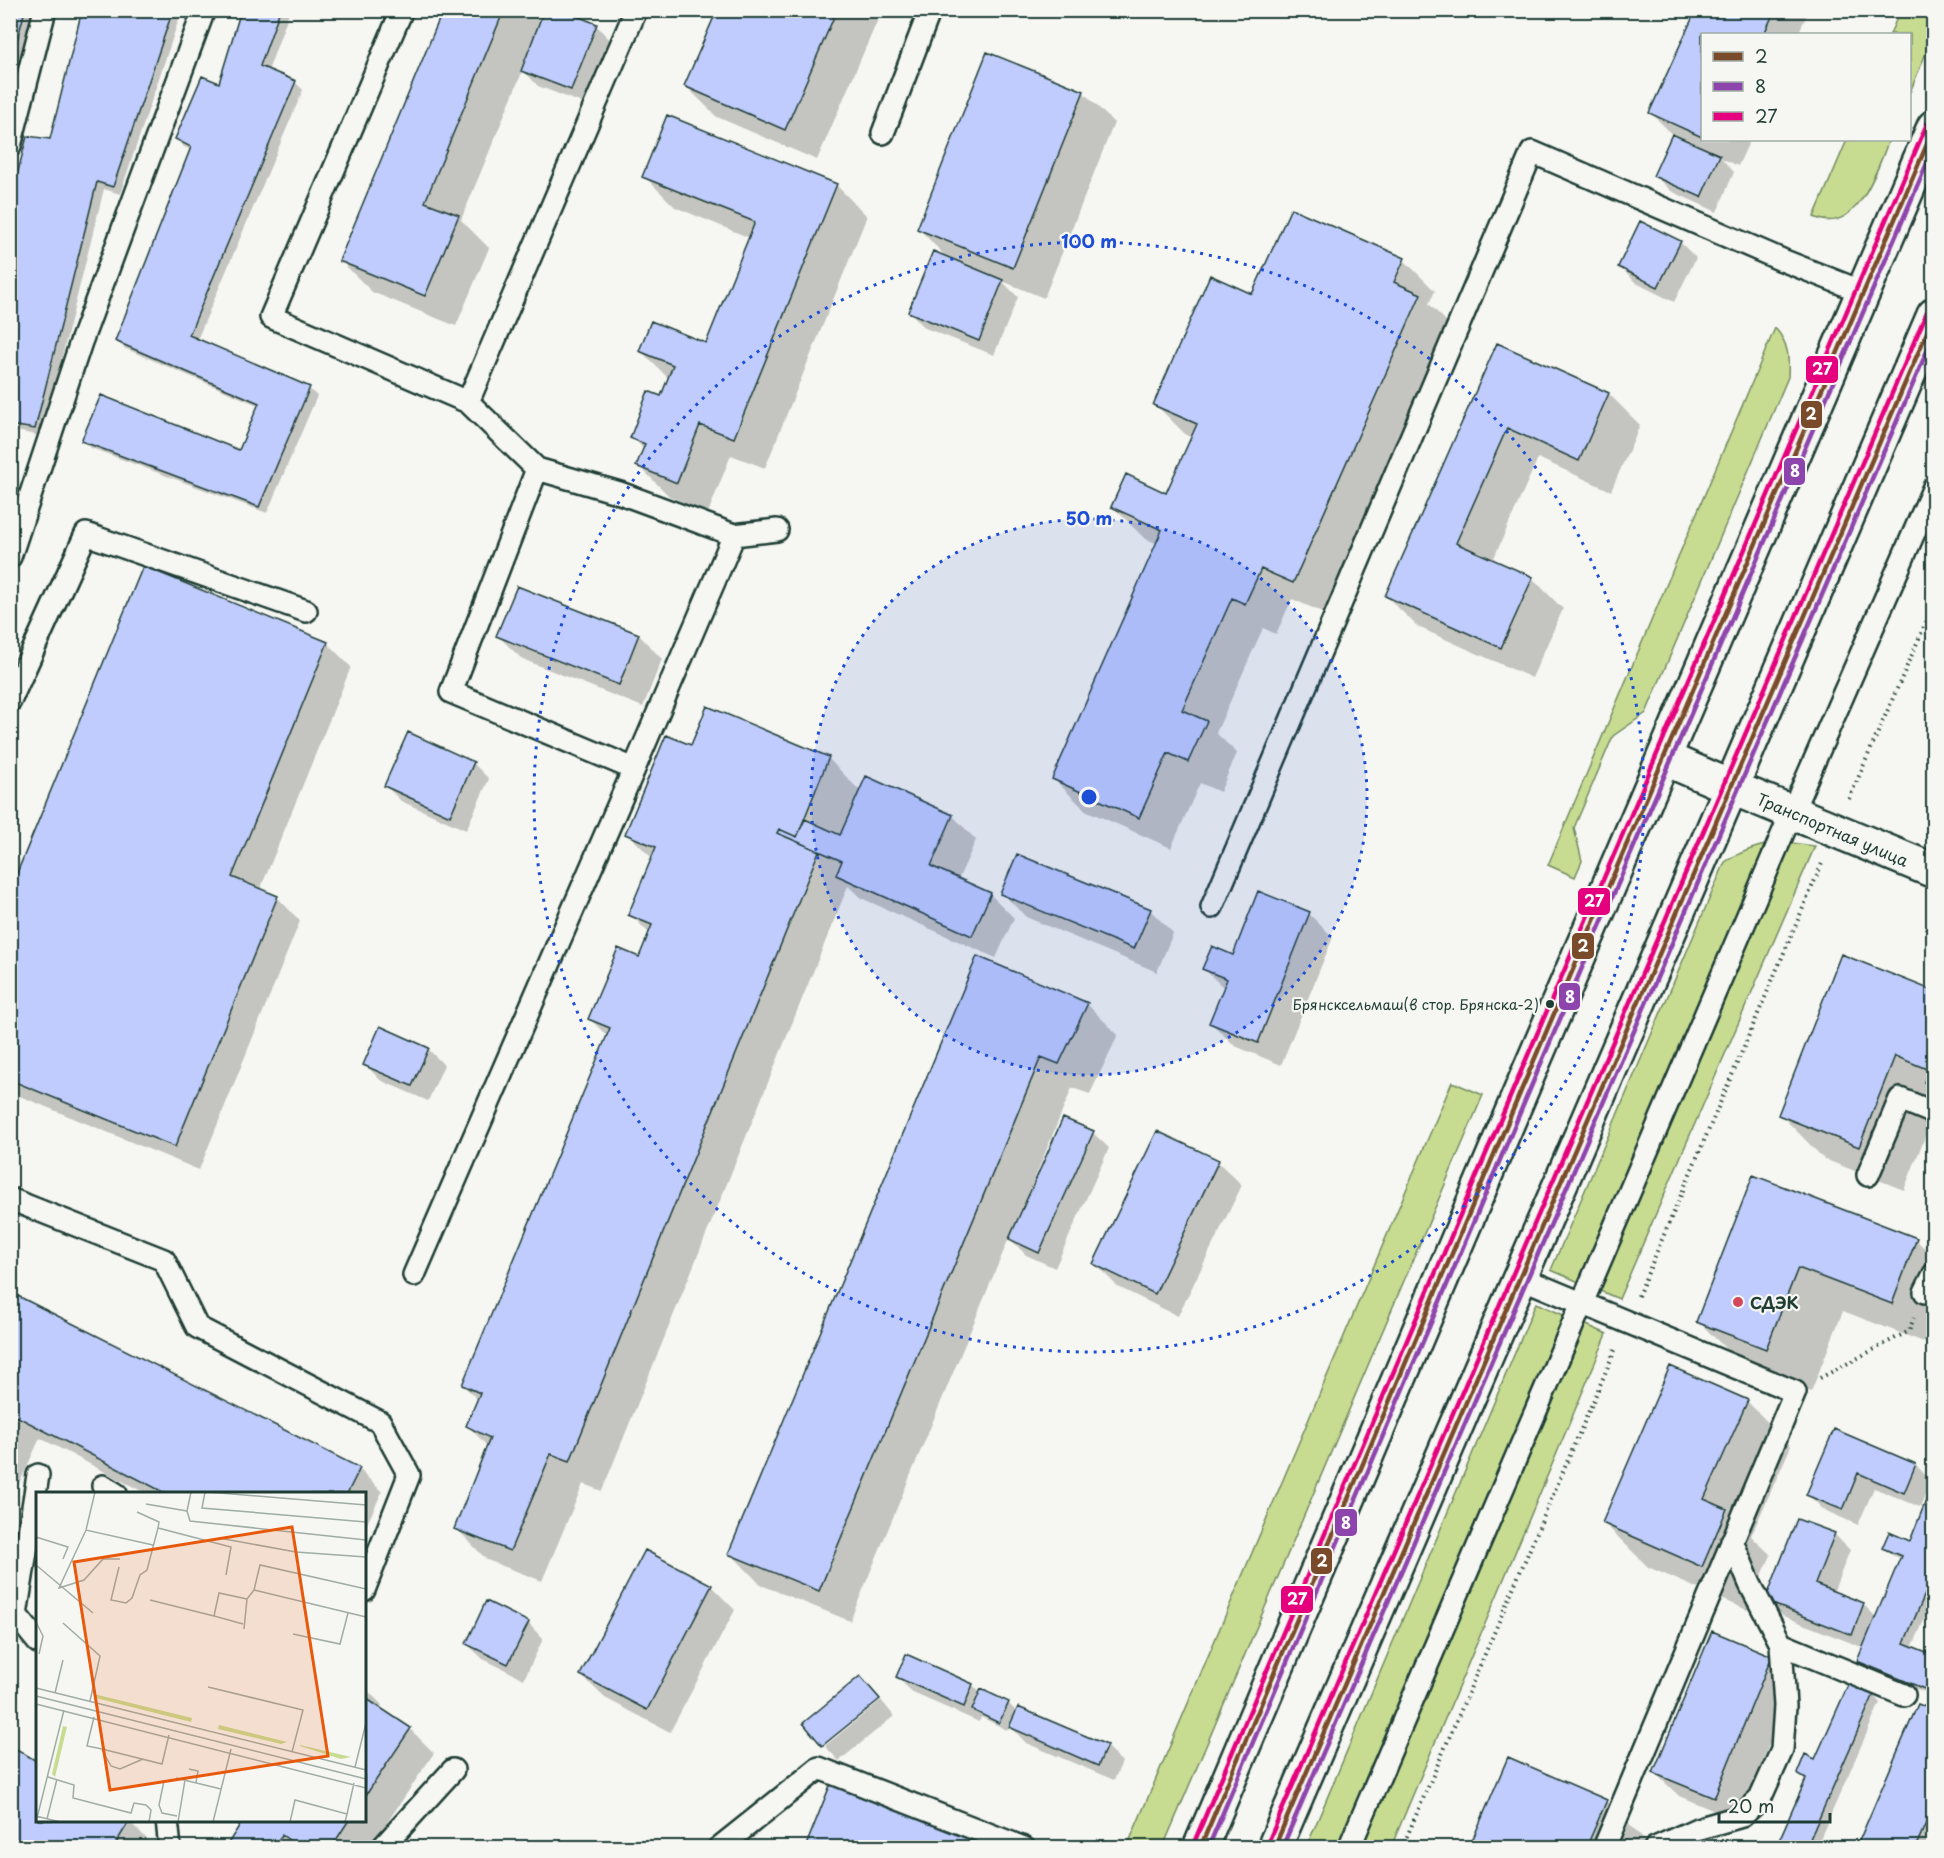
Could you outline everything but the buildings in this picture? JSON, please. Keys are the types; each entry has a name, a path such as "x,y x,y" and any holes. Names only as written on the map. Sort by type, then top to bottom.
{"main road":[{"path":"1200,1848 1934,127"},
{"path":"1274,1848 1519,1277 1733,788 1934,315"},
{"name":"Транспортная улица","path":"1664,758 1934,871"}],"lane":[{"path":"10,146 45,10"},
{"path":"10,557 81,342 204,10"},
{"path":"402,10 271,316 468,402 537,469 620,494 734,536 777,530"},
{"path":"468,402 636,10"},
{"path":"883,133 930,10"},
{"path":"1212,907 1532,153 1782,260 1863,292"},
{"path":"537,469 451,692 634,769"},
{"path":"1348,1848 1792,812 1934,488"},
{"path":"10,701 86,534 306,611"},
{"path":"414,1275 734,536"},
{"path":"1868,1175 1900,1099 1934,1113"},
{"path":"10,1199 164,1260 197,1327 380,1422 409,1475 366,1585"},
{"path":"1519,1277 1795,1392 1604,1848"},
{"path":"36,1640 16,1615 38,1474"},
{"path":"1654,1848 1697,1829 1742,1816 1760,1799 1782,1750 1785,1706 1781,1644 1750,1584 1732,1540"},
{"path":"1781,1644 1904,1695"},
{"path":"719,1848 819,1768 1024,1848"},
{"path":"382,1848 453,1770"},
{"path":"167,1822 170,1848"}],"path":[{"path":"1402,1848 1934,604"},
{"path":"1795,1392 1909,1331 1929,1283"}],"green space":[{"path":"1900,11 1933,11 1933,36 1911,90 1911,33 1890,33"},
{"path":"1847,141 1889,141 1871,182 1853,209 1842,217 1829,221 1814,217"},
{"path":"1775,328 1783,339 1787,351 1788,377 1646,713 1613,736 1574,828 1582,861 1575,877 1548,865"},
{"path":"1784,842 1815,846 1619,1299 1551,1270 1725,862 1753,848"},
{"path":"1452,1082 1483,1095 1163,1847 1127,1847"},
{"path":"1536,1303 1607,1334 1391,1847 1306,1848"}],"transit line":[{"name":"27","path":"1193,1845 1519,1076 1927,124"},
{"name":"2","path":"1200,1848 1526,1079 1934,128"},
{"name":"8","path":"1208,1848 1934,147"},
{"name":"27","path":"1267,1845 1927,312"},
{"name":"2","path":"1274,1848 1934,316"},
{"name":"8","path":"1282,1848 1934,335"}],"place":[{"name":"Брянсксельмаш(в стор. Брянска-2)","path":"1550,1004"},
{"name":"СДЭК","path":"1738,1302"}]}
